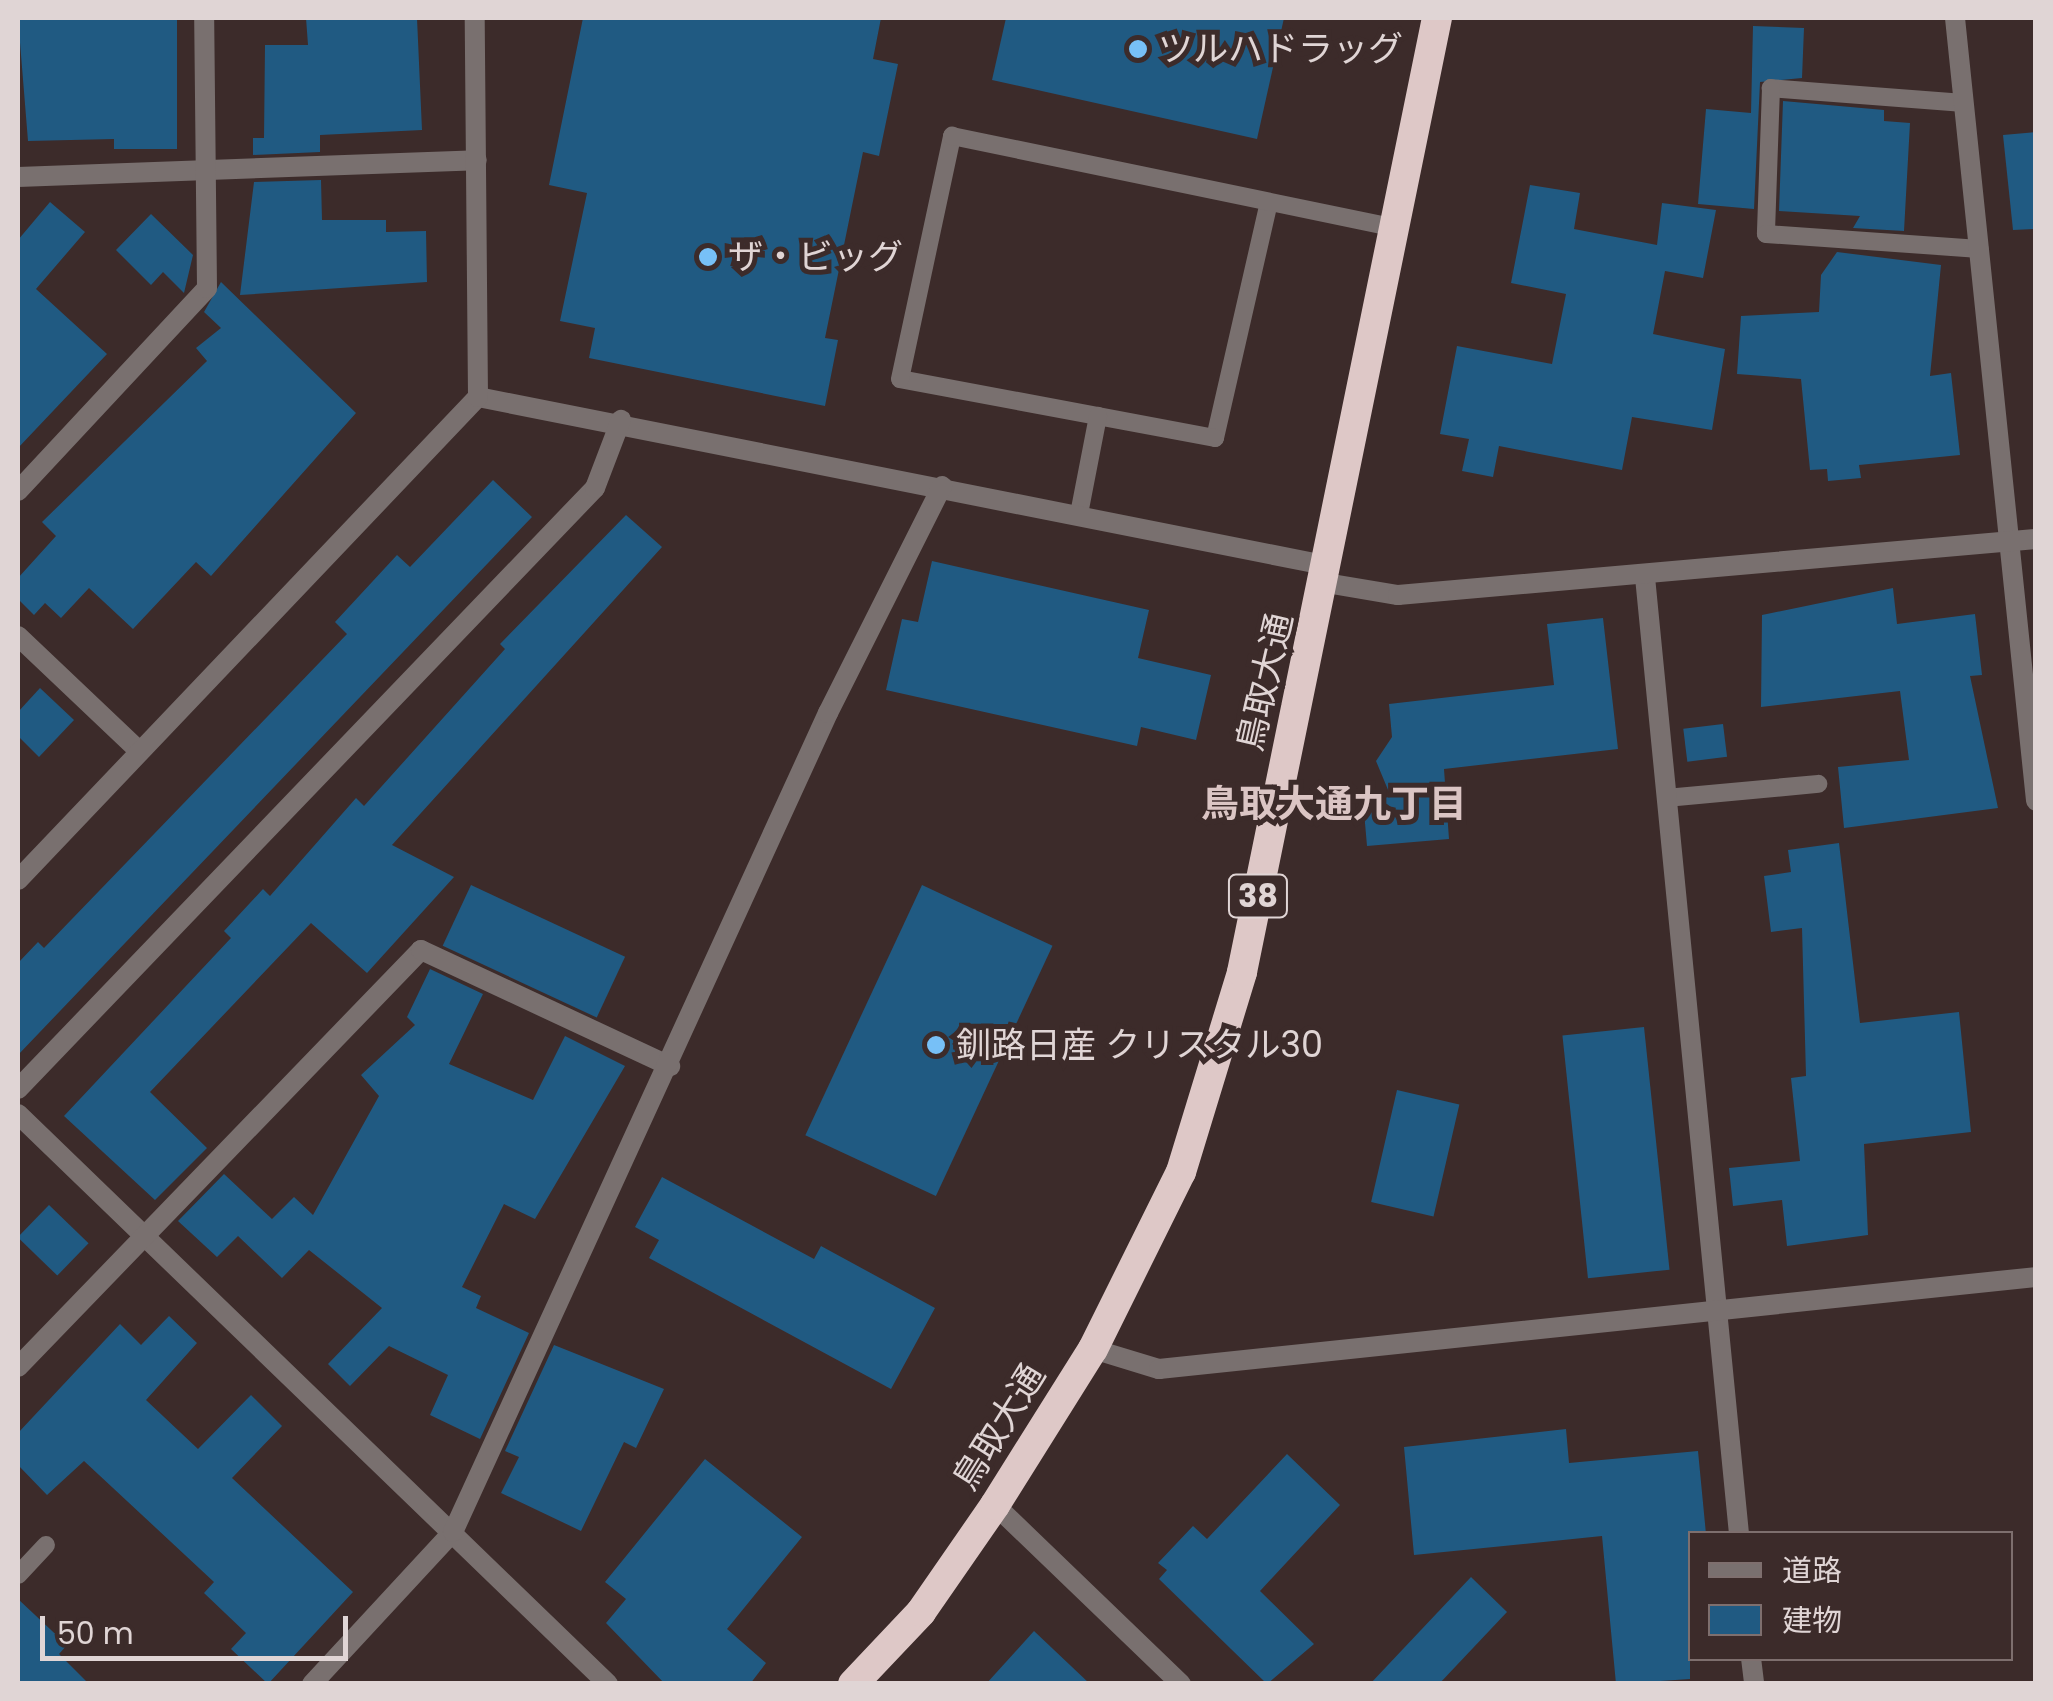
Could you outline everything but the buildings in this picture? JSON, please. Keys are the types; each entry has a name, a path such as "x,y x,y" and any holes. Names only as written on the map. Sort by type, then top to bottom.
{"highway":[{"name":"鳥取大通","path":"854,1684 921,1612 995,1505 1093,1349 1180,1172 1242,972 1328,574 1437,18"}],"street":[{"path":"18,491 207,288 204,18"},
{"path":"18,880 478,397 476,18"},
{"path":"1955,18 2036,801"},
{"path":"18,178 477,160"},
{"path":"478,397 621,420 1079,514 1328,574 1398,595 2036,539"},
{"path":"18,1090 595,488 621,420"},
{"path":"312,1684 453,1532 670,1066 828,713 942,486"},
{"path":"1644,576 1738,1531"},
{"path":"18,636 138,750"},
{"path":"18,1367 421,950 670,1066"},
{"path":"18,1114 608,1684"},
{"path":"1093,1349 1159,1370 2036,1277"},
{"path":"995,1505 1182,1684"}],"lane":[{"path":"1964,103 1771,88 1766,234 1979,249"},
{"path":"1269,202 1214,438 900,379 952,136 1396,228"},
{"path":"1079,514 1098,416"},
{"path":"1666,798 1818,784"},
{"path":"18,1575 46,1545"}],"place":[{"name":"ツルハドラッグ","path":"1138,49"},
{"name":"ザ・ビッグ","path":"708,257"},
{"name":"釧路日産 クリスタル30","path":"936,1045"}],"district":[{"name":"鳥取大通九丁目","path":"1334,804"}]}
